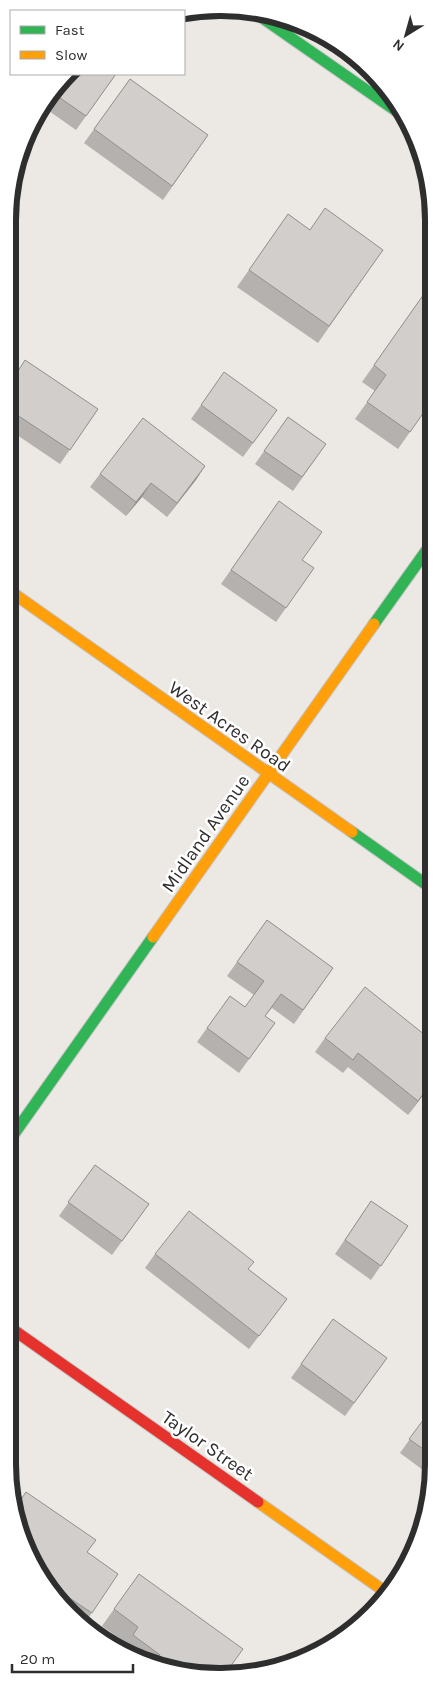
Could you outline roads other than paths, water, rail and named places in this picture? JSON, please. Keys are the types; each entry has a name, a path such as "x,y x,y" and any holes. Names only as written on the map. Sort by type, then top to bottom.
{"street":[{"path":"268,22 391,108"},
{"name":"Midland Avenue","path":"16,1130 425,552"},
{"name":"West Acres Road","path":"16,595 425,884"},
{"name":"Taylor Street","path":"16,1332 382,1589"}]}
